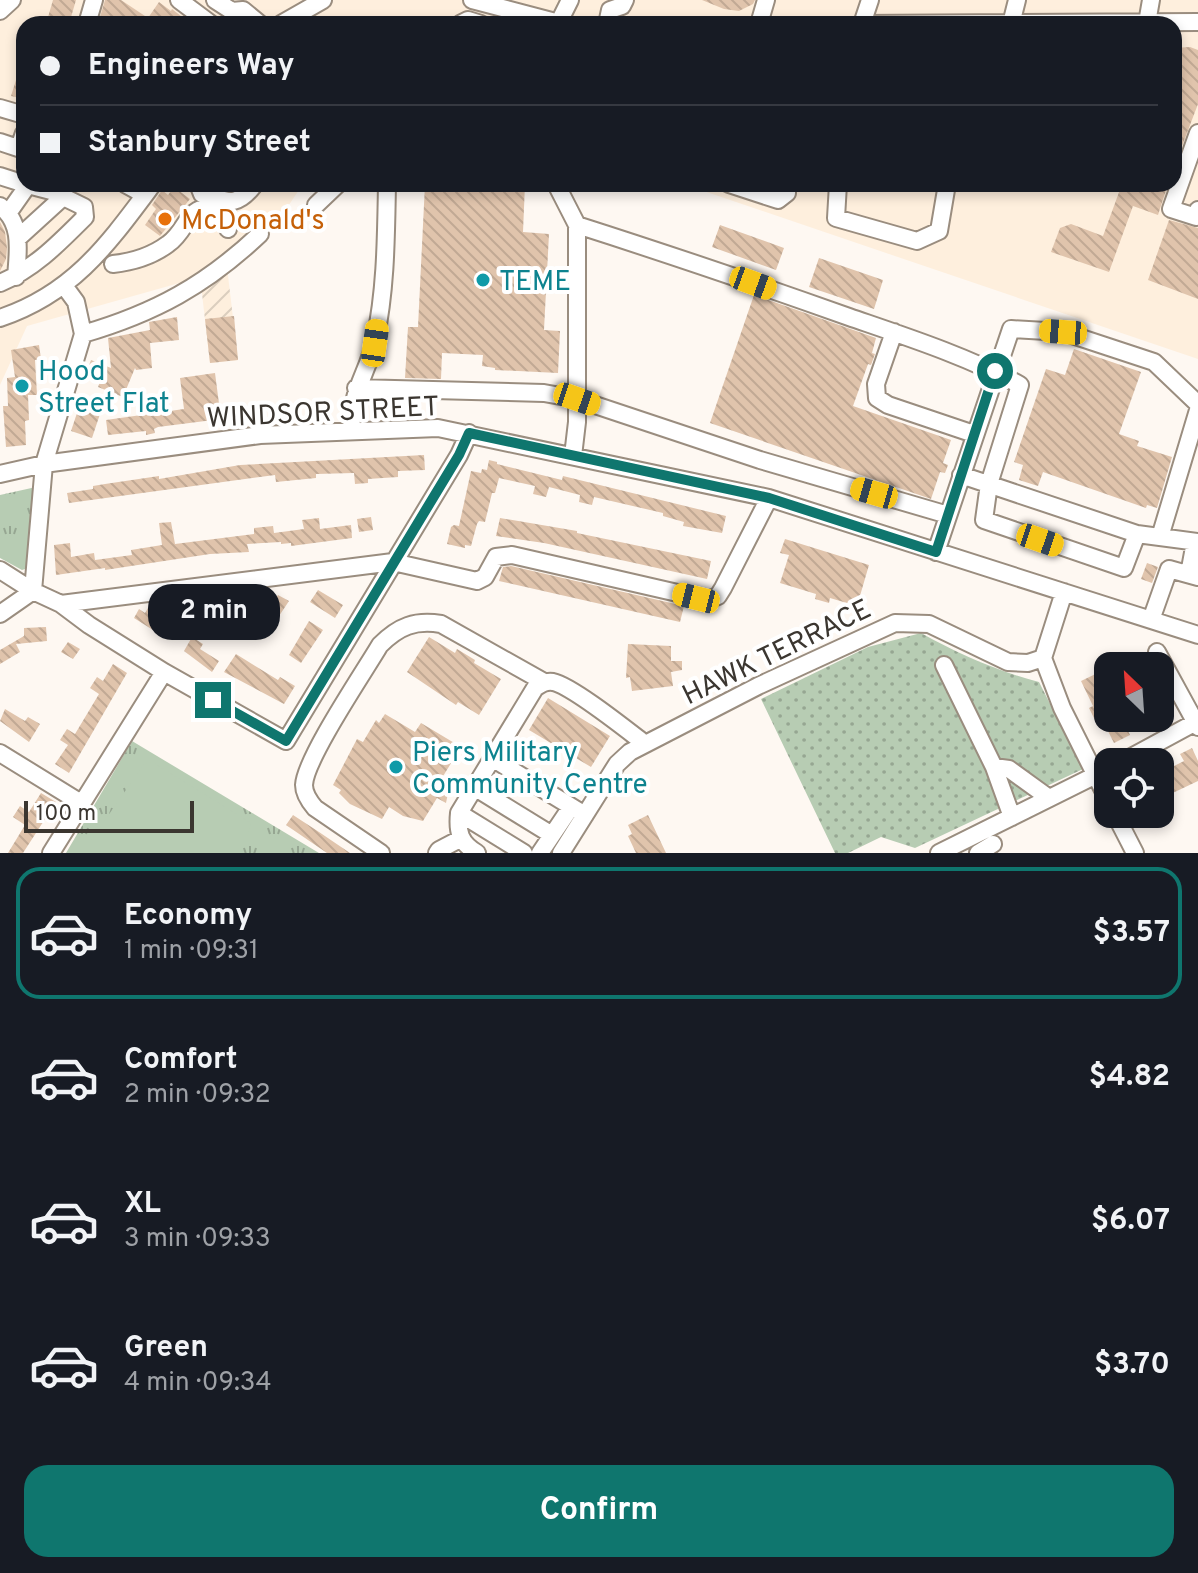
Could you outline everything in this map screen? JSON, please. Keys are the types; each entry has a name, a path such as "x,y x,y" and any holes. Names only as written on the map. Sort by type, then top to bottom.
{"street":[{"path":"0,11 12,0"},
{"path":"179,0 200,16"},
{"path":"215,0 232,11 250,5"},
{"path":"292,16 323,0"},
{"path":"472,0 531,16"},
{"path":"609,16 610,10 622,6 625,0"},
{"path":"1182,178 1198,133"},
{"path":"18,238 4,209 21,192"},
{"path":"8,280 18,238 55,192"},
{"path":"8,280 52,249 85,217 84,207 58,192"},
{"path":"0,318 65,287 97,257 147,192"},
{"path":"201,192 230,202 245,197 249,192"},
{"path":"316,205 330,192"},
{"path":"352,431 351,415 356,388 375,343 385,273 387,192"},
{"path":"560,192 577,225 577,422 573,456"},
{"path":"754,192 778,200 787,192"},
{"path":"838,192 836,218 917,241 939,231 946,192"},
{"path":"1177,192 1171,209 1196,217 1198,210"},
{"path":"162,247 170,243 199,209 211,207 223,211 228,229"},
{"path":"577,225 697,263 995,371 1020,385 989,484 984,520 1124,568 1137,534"},
{"path":"83,334 129,320 178,297 235,258 260,234"},
{"path":"33,591 44,464 83,334 76,302 65,287"},
{"path":"936,552 1011,329 1063,332 1154,362 1198,407 1160,537"},
{"path":"894,332 876,384 877,398 888,405 974,434"},
{"path":"356,388 544,393 577,399 760,460 948,515"},
{"name":"WINDSOR STREET","path":"0,474 44,464 260,435 438,428 769,498 1198,635"},
{"path":"0,570 61,604 164,672 286,741 459,455 469,433"},
{"path":"961,475 1137,534 1197,542 1194,575 1169,569 1151,620"},
{"path":"61,604 393,562 477,581 485,577 496,557 512,555 708,600 718,596 723,588 769,498"},
{"path":"0,614 33,591"},
{"path":"1064,592 1043,658 1062,708 1094,759"},
{"path":"381,853 315,808 307,798 304,786 313,758 380,645 406,625 423,621 441,624 544,682 555,682 644,743"},
{"name":"HAWK TERRACE","path":"561,853 578,811 617,764 644,743 895,623 929,624 1008,662 1028,663 1043,658"},
{"path":"944,665 994,767 1012,817"},
{"path":"51,853 164,672"},
{"path":"477,853 460,839 457,827 459,813 535,688 544,682"},
{"path":"1150,748 1197,724 1174,683"},
{"path":"0,753 81,803"},
{"path":"492,758 578,811 552,835 540,853"},
{"path":"994,767 1009,769 1049,798"},
{"path":"939,853 979,848 1012,817 1094,776"},
{"path":"474,787 552,835"},
{"path":"459,813 524,853"},
{"path":"1122,828 1135,853"},
{"path":"437,853 460,839"}],"shaded area":[{"path":"0,0 1198,0 1198,359 707,192 1182,192 1182,16 16,16 16,192 298,192 268,236 229,269 27,326 0,385"},
{"path":"227,267 238,360 210,363 201,285"}],"green space":[{"path":"36,487 28,568 22,570 0,558 0,495"},
{"path":"921,633 978,661 1039,682 1083,769 915,848 881,837 848,853 835,853 761,699 868,647"},
{"path":"132,741 319,853 66,853"},
{"path":"152,762 251,823 247,838 236,853 82,853 144,764"}],"building":[{"path":"53,0 76,0 71,16 48,16"},
{"path":"105,0 121,0 145,16 100,16"},
{"path":"702,0 755,0 739,11"},
{"path":"159,2 181,16 149,16"},
{"path":"1182,48 1198,50 1198,104 1182,146"},
{"path":"16,80 16,97 11,96"},
{"name":"McDonald's","path":"161,192 168,195 170,192 181,192 190,199 160,236 145,225 156,209 152,205"},
{"name":"TEME","path":"425,192 525,192 523,232 549,234 544,330 560,331 558,373 495,370 482,366 483,355 442,353 441,379 405,378 408,327 418,327"},
{"path":"1119,192 1165,192 1158,215 1133,206 1109,272 1051,252 1060,228 1071,224 1103,236"},
{"path":"1169,220 1198,228 1198,299 1148,280"},
{"path":"0,222 7,248 0,271"},
{"path":"720,225 784,248 776,270 712,247"},
{"path":"819,258 883,280 874,309 809,287"},
{"path":"754,295 876,338 872,353 875,354 871,365 868,364 853,406 951,440 943,463 948,465 945,473 940,472 931,499 710,423"},
{"path":"234,316 238,360 210,363 205,319"},
{"path":"177,317 179,340 150,343 152,368 135,368 123,397 98,387 100,382 86,374 91,360 111,368 108,338 150,330 149,322"},
{"path":"39,345 41,359 35,360 37,395 28,395 26,445 6,447 3,406 8,406 7,378 15,377 11,350"},
{"path":"1074,349 1141,372 1119,434 1139,441 1137,446 1172,457 1157,508 1147,505 1146,508 1043,472 1038,486 1019,480 1023,465 1014,462 1046,369 1065,375"},
{"path":"215,373 221,419 158,427 154,429 155,433 146,435 146,431 108,435 106,420 184,409 180,378"},
{"path":"79,407 100,414 92,438 71,431"},
{"path":"424,455 425,470 398,471 398,477 368,479 368,483 355,484 354,473 316,474 316,478 276,482 275,475 69,503 67,493 105,484 159,476 159,479 240,465"},
{"path":"489,460 562,480 563,476 726,516 722,533 683,526 684,522 663,516 663,513 594,497 592,505 579,502 580,495 549,487 546,497 533,494 535,486 499,478 485,522 479,521 477,524 471,546 465,545 465,548 447,544 451,527 459,526 471,471 481,473 482,469 487,470"},
{"path":"371,517 373,530 359,532 357,519"},
{"path":"319,518 320,529 351,525 352,538 291,546 291,543 281,542 247,544 249,552 210,554 56,575 54,545 70,543 71,557 94,553 95,560 132,555 131,550 162,545 159,523 171,522 175,544 254,534 254,528 273,526 274,533 304,529 302,520"},
{"path":"500,518 577,531 711,561 707,579 544,543 496,536"},
{"path":"785,539 869,565 857,606 830,598 829,603 815,599 816,594 780,583 789,555 780,553"},
{"path":"1147,563 1158,567 1152,583 1141,579"},
{"path":"511,566 684,606 680,622 499,581 503,567"},
{"path":"318,590 343,605 335,618 310,602"},
{"path":"278,595 289,601 279,616 268,609"},
{"path":"230,597 254,610 248,623 223,609"},
{"path":"148,608 166,619 172,611 185,619 171,635 156,625 153,630 134,618 139,609 145,613"},
{"path":"309,621 323,630 301,663 289,655"},
{"path":"46,627 47,641 16,644 20,652 0,664 0,650 24,636 24,628"},
{"path":"192,637 203,644 200,649 219,661 212,672 184,651"},
{"path":"429,637 455,653 457,649 501,679 479,715 458,702 456,705 407,672"},
{"path":"68,642 80,649 73,659 61,652"},
{"path":"628,644 671,646 671,661 682,661 682,670 671,672 673,686 632,691 630,677 626,678"},
{"path":"236,654 278,680 280,677 295,686 284,704 224,672"},
{"path":"113,664 127,673 69,773 55,764 68,745 60,740 67,729 75,734 99,694 90,688 97,677 103,681"},
{"path":"1094,675 1094,718 1089,708 1093,706 1081,681"},
{"path":"548,698 610,736 591,767 529,730"},
{"path":"5,709 25,721 28,717 40,724 29,742 0,721"},
{"name":"Piers Military Community Centre","path":"385,714 415,732 421,723 461,747 437,786 448,793 446,803 437,798 423,821 403,816 389,807 382,819 350,804 339,793 341,790 333,785 357,739 363,742 376,720 379,723"},
{"path":"1108,732 1129,732 1130,735 1114,743"},
{"path":"1192,748 1198,761 1198,781 1174,792 1174,766 1184,761 1180,754"},
{"path":"41,793 56,802 23,853 8,853 25,825 13,817 20,806 29,812"},
{"path":"293,815 350,853 327,853 286,825"},
{"path":"648,815 666,853 636,853 628,836 632,834 628,825"}],"place":[{"name":"McDonald's","path":"165,219"},
{"name":"TEME","path":"483,280"},
{"name":"Hood Street Flat","path":"22,386"},
{"name":"Piers Military Community Centre","path":"396,767"}],"route":[{"path":"213,700 286,741 459,455 469,433 769,498 936,552 995,371"}]}
